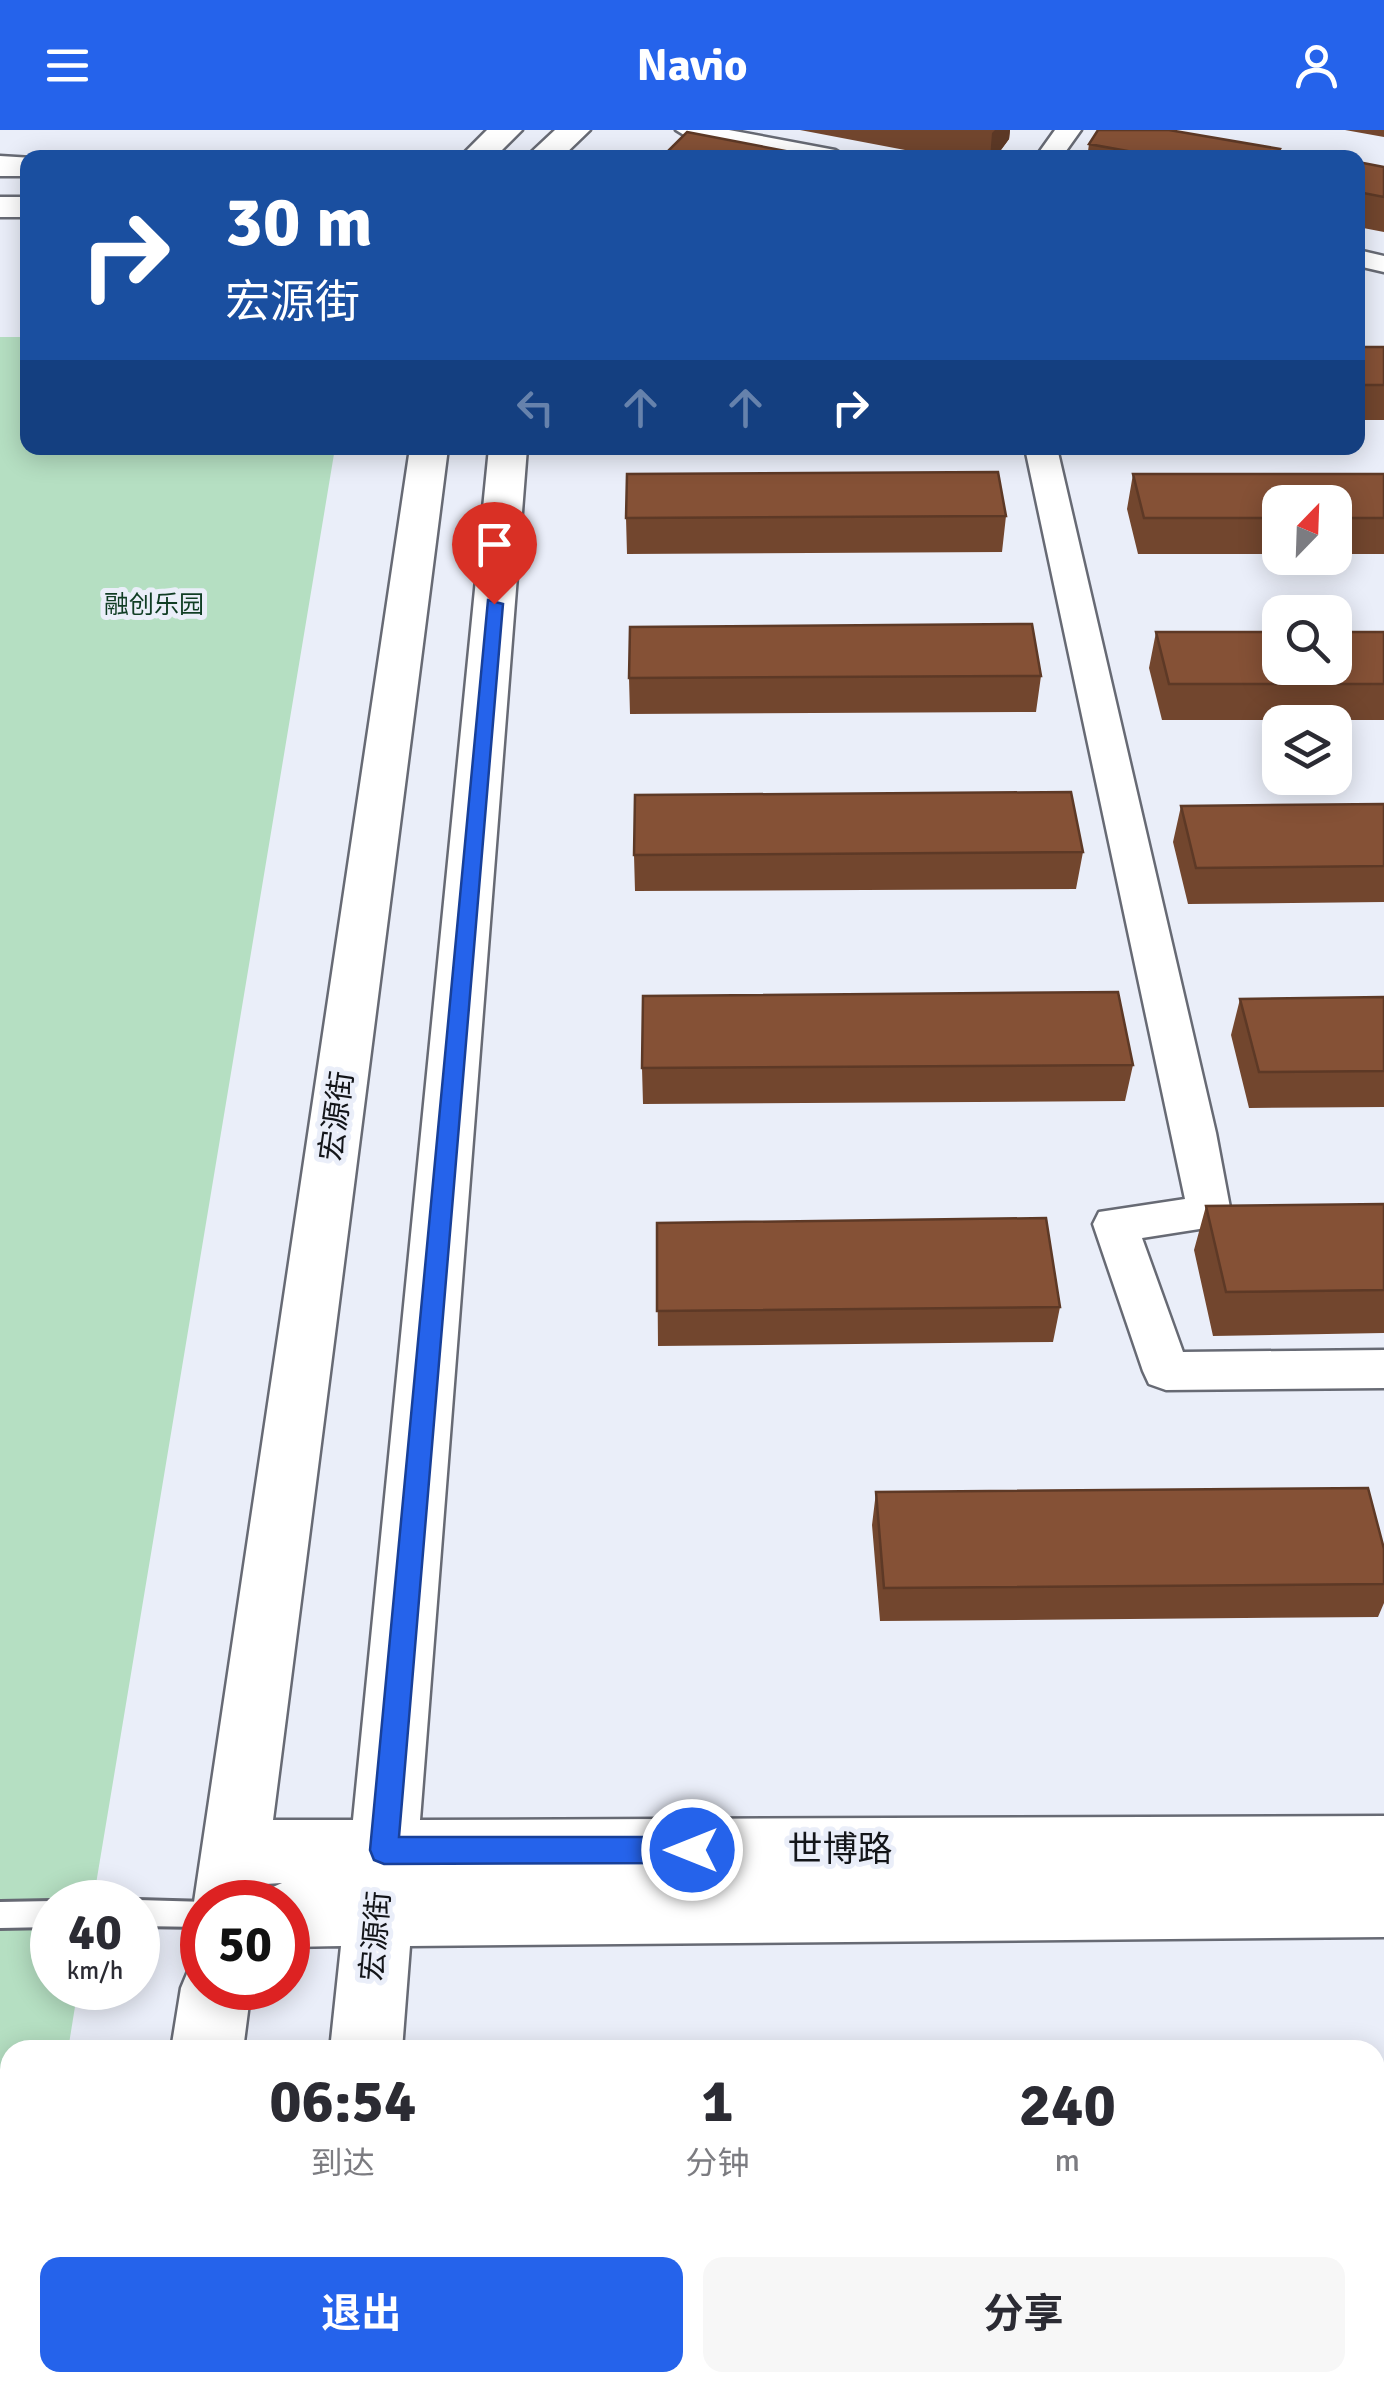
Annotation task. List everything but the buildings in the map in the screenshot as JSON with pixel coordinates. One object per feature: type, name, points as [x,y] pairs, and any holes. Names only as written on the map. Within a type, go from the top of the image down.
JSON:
[{"type":"main road","points":[[483,150],[506,130]]},
{"type":"main road","points":[[550,150],[574,130]]},
{"type":"main road","name":"宏源街","points":[[232,1877],[428,455]]},
{"type":"main road","name":"宏源街","points":[[367,2040],[507,455]]},
{"type":"main road","name":"世博路","points":[[310,1906],[381,1882],[1384,1848]]},
{"type":"main road","name":"世博路","points":[[232,1877],[1384,1904]]},
{"type":"main road","points":[[208,2040],[213,2010]]},
{"type":"street","points":[[689,130],[793,150]]},
{"type":"street","points":[[1043,455],[1195,1133],[1209,1213],[1115,1224],[1166,1371],[1384,1369]]},
{"type":"lane","points":[[0,1915],[30,1914]]},
{"type":"green space","name":"融创乐园","points":[[0,337],[20,337],[20,455],[334,455],[97,1880],[30,1880],[30,2010],[74,2010],[70,2040],[0,2040]]},
{"type":"route","points":[[494,604],[384,1850],[692,1850]]}]
